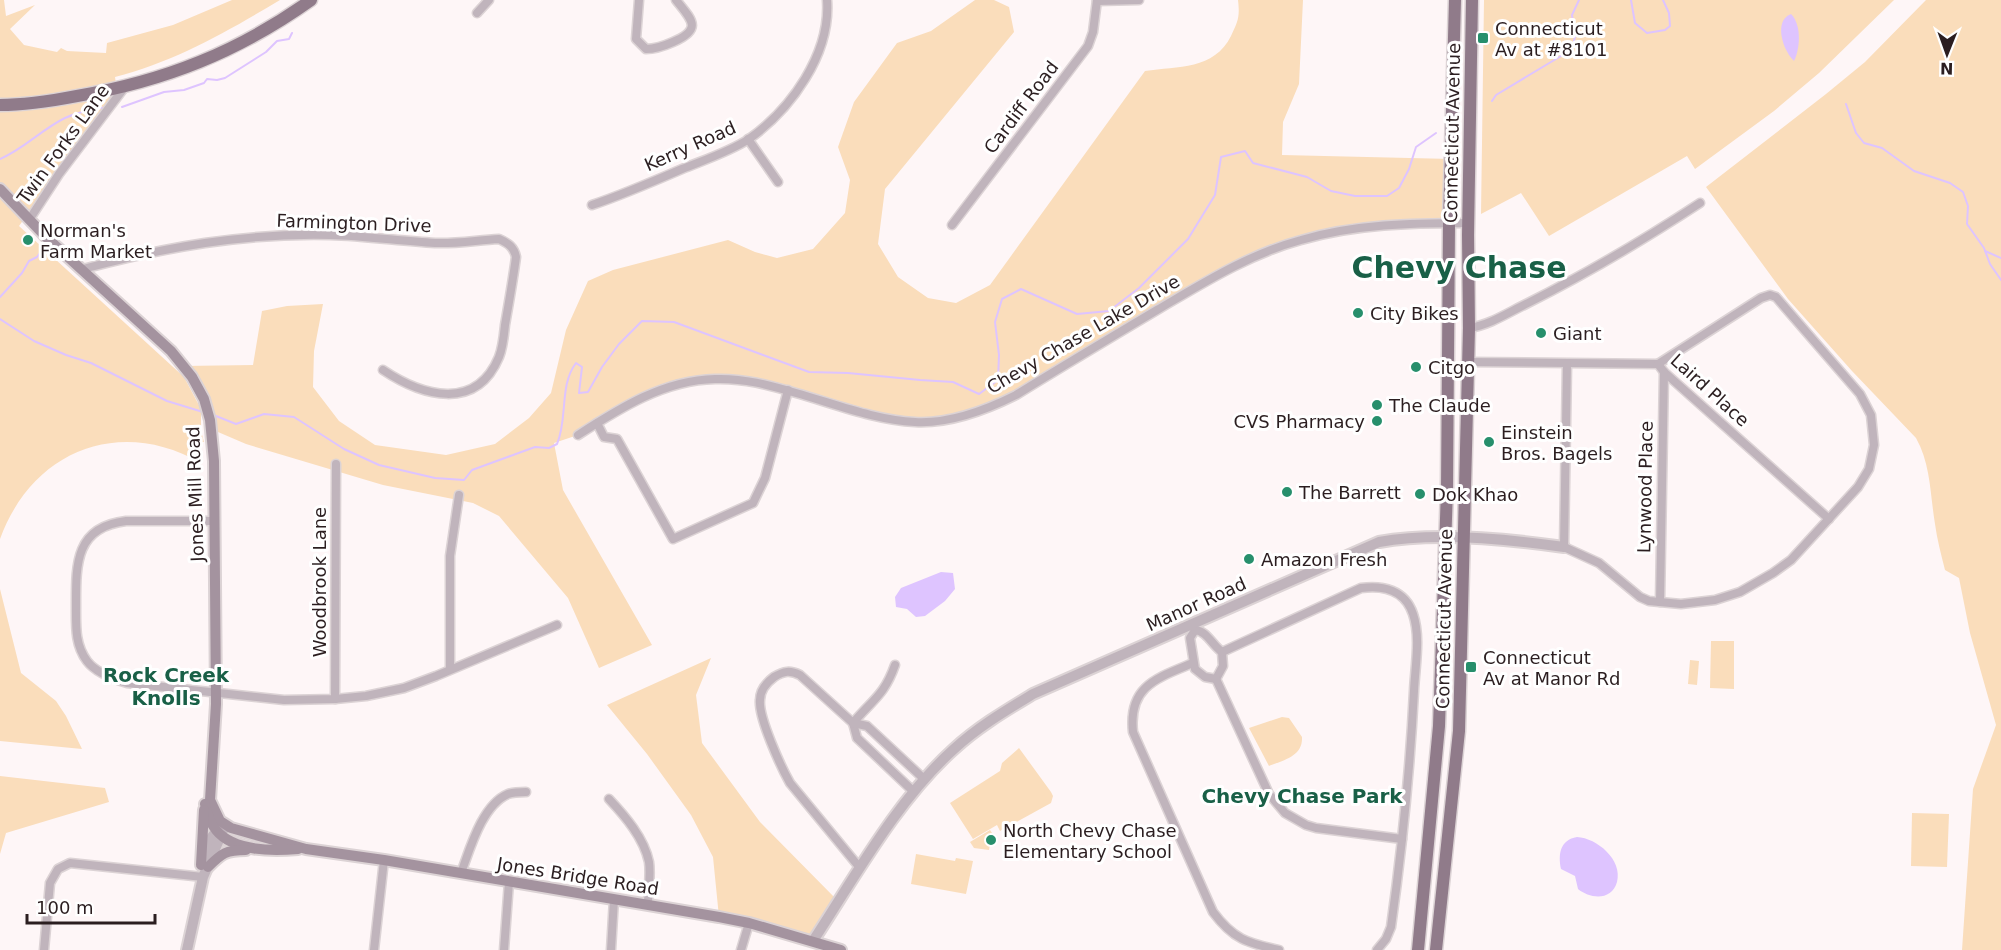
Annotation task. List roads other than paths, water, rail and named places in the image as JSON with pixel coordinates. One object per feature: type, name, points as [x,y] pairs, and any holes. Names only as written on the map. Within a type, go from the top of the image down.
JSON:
[{"type":"main road","points":[[2,104],[34,104],[124,88],[187,68],[237,45],[311,0]]},
{"type":"main road","name":"Connecticut Avenue","points":[[1418,950],[1439,726],[1445,538],[1449,223],[1455,0]]},
{"type":"main road","name":"Connecticut Avenue","points":[[1436,950],[1459,731],[1469,328],[1468,223],[1473,0]]},
{"type":"main road","name":"Jones Mill Road","points":[[0,189],[28,220],[171,351],[192,377],[205,402],[210,420],[214,456],[216,693],[210,800],[220,821],[220,831]]},
{"type":"main road","name":"Jones Mill Road","points":[[215,739],[205,771],[205,804],[209,819],[220,831]]},
{"type":"main road","points":[[204,870],[205,804]]},
{"type":"main road","name":"Jones Bridge Road","points":[[220,831],[232,842],[262,850],[306,849]]},
{"type":"main road","name":"Jones Bridge Road","points":[[220,831],[306,849],[648,904],[749,923],[841,950]]},
{"type":"main road","points":[[204,870],[223,853],[230,850],[262,850]]},
{"type":"street","points":[[477,13],[489,0]]},
{"type":"street","points":[[639,0],[636,39],[646,49],[660,48],[688,36],[691,31],[690,17],[676,0]]},
{"type":"street","name":"Kerry Road","points":[[592,205],[720,154],[748,139],[777,115],[797,91],[813,64],[822,40],[828,12],[827,0]]},
{"type":"street","points":[[1097,0],[1139,0]]},
{"type":"street","name":"Cardiff Road","points":[[951,225],[1088,46],[1093,32],[1097,0]]},
{"type":"street","name":"Twin Forks Lane","points":[[28,220],[59,174],[124,88]]},
{"type":"street","points":[[748,139],[778,182]]},
{"type":"street","points":[[1469,328],[1506,314],[1576,278],[1700,202]]},
{"type":"street","name":"Chevy Chase Lake Drive","points":[[578,435],[634,401],[669,387],[715,379],[767,384],[882,417],[916,422],[971,413],[990,408],[1016,395],[1215,276],[1277,247],[1323,234],[1367,226],[1468,223]]},
{"type":"street","name":"Farmington Drive","points":[[82,269],[162,249],[259,237],[330,235],[438,243],[499,239],[507,242],[515,250],[516,257],[501,350],[489,374],[478,385],[457,394],[445,394],[417,389],[383,370]]},
{"type":"street","name":"Manor Road","points":[[813,941],[860,868],[924,779],[954,748],[988,721],[1033,694],[1194,627],[1379,542],[1445,538],[1564,547],[1599,563],[1640,597],[1660,602],[1699,603],[1726,598],[1773,573],[1791,560],[1829,519],[1858,487],[1869,469],[1874,445],[1871,415],[1860,394],[1776,297],[1770,295],[1761,298],[1658,364]]},
{"type":"street","name":"Laird Place","points":[[1467,362],[1658,364],[1664,372],[1829,519]]},
{"type":"street","points":[[1564,547],[1567,364]]},
{"type":"street","name":"Lynwood Place","points":[[1660,602],[1664,372]]},
{"type":"street","points":[[597,423],[604,437],[617,439],[673,539],[753,503],[765,478],[788,390]]},
{"type":"street","name":"Woodbrook Lane","points":[[335,699],[336,464]]},
{"type":"street","points":[[450,669],[450,556],[459,495]]},
{"type":"street","points":[[214,521],[114,523],[93,533],[80,550],[76,570],[76,639],[87,661],[97,670],[127,683],[284,700],[366,696],[404,687],[558,625]]},
{"type":"street","points":[[1222,652],[1361,588],[1380,586],[1390,588],[1406,601],[1413,613],[1417,643],[1408,790],[1391,927],[1386,939],[1377,950]]},
{"type":"street","points":[[1216,679],[1223,666],[1222,652],[1214,646],[1206,634],[1194,627],[1190,638],[1195,669],[1200,674],[1216,679],[1269,794],[1285,813],[1316,828],[1402,839]]},
{"type":"street","points":[[1194,663],[1150,683],[1138,694],[1132,713],[1133,732],[1214,912],[1224,926],[1241,940],[1279,950]]},
{"type":"street","points":[[853,723],[879,697],[890,680],[895,665]]},
{"type":"street","points":[[860,868],[790,783],[783,771],[759,709],[764,687],[784,672],[791,671],[800,675],[853,723],[867,726],[924,779]]},
{"type":"street","points":[[853,723],[857,738],[914,792]]},
{"type":"street","points":[[461,873],[478,830],[490,809],[501,798],[526,792]]},
{"type":"street","points":[[609,799],[623,813],[646,853],[649,863],[648,904]]},
{"type":"street","points":[[187,950],[204,870],[208,839],[220,831]]},
{"type":"street","points":[[374,950],[384,860]]},
{"type":"street","points":[[44,950],[50,883],[58,869],[70,862],[204,870]]},
{"type":"street","points":[[504,950],[509,882]]},
{"type":"street","points":[[611,950],[614,899]]},
{"type":"street","points":[[741,950],[749,923]]},
{"type":"waterway","points":[[1492,101],[1496,95],[1561,56],[1570,55],[1575,37],[1572,15],[1579,0]]},
{"type":"waterway","points":[[1631,0],[1635,23],[1647,33],[1665,30],[1670,26],[1669,13],[1663,0]]},
{"type":"waterway","points":[[122,107],[164,92],[184,90],[204,83],[207,79],[225,78],[266,52],[277,41],[289,39],[292,33]]},
{"type":"waterway","points":[[1846,104],[1856,133],[1864,143],[1882,148],[1914,171],[1950,183],[1963,192],[1968,206],[1967,224],[1984,248],[1990,264],[2001,280]]},
{"type":"waterway","points":[[0,159],[65,118],[107,107]]},
{"type":"waterway","points":[[211,414],[236,424],[264,414],[294,417],[344,449],[379,465],[435,478],[464,480],[472,470],[535,447],[549,448],[557,444],[562,424],[567,381],[576,363],[582,367],[579,393],[588,392],[602,367],[619,344],[642,321],[674,322],[809,372],[953,382],[979,394],[998,380],[999,355],[995,322],[1002,299],[1021,289],[1077,314],[1109,311],[1139,288],[1188,239],[1215,195],[1221,157],[1245,151],[1253,163],[1307,177],[1331,191],[1355,196],[1387,196],[1399,188],[1409,169],[1416,147],[1436,133]]},
{"type":"waterway","points":[[0,297],[22,273],[29,261],[37,257],[44,248]]},
{"type":"waterway","points":[[1985,251],[2001,258]]},
{"type":"waterway","points":[[0,319],[34,341],[91,363],[167,401],[203,412]]},
{"type":"place","name":"Connecticut Av at #8101","points":[[1483,38]]},
{"type":"place","name":"Norman's Farm Market","points":[[28,240]]},
{"type":"place","name":"City Bikes","points":[[1358,313]]},
{"type":"place","name":"Giant","points":[[1541,333]]},
{"type":"place","name":"Citgo","points":[[1416,367]]},
{"type":"place","name":"The Claude","points":[[1377,405]]},
{"type":"place","name":"CVS Pharmacy","points":[[1377,421]]},
{"type":"place","name":"Einstein Bros. Bagels","points":[[1489,442]]},
{"type":"place","name":"The Barrett","points":[[1287,492]]},
{"type":"place","name":"Dok Khao","points":[[1420,494]]},
{"type":"place","name":"Amazon Fresh","points":[[1249,559]]},
{"type":"place","name":"Connecticut Av at Manor Rd","points":[[1471,667]]},
{"type":"place","name":"North Chevy Chase Elementary School","points":[[991,840]]},
{"type":"district","name":"Chevy Chase","points":[[1459,267]]},
{"type":"district","name":"Rock Creek Knolls","points":[[166,686]]},
{"type":"district","name":"Chevy Chase Park","points":[[1302,796]]}]
